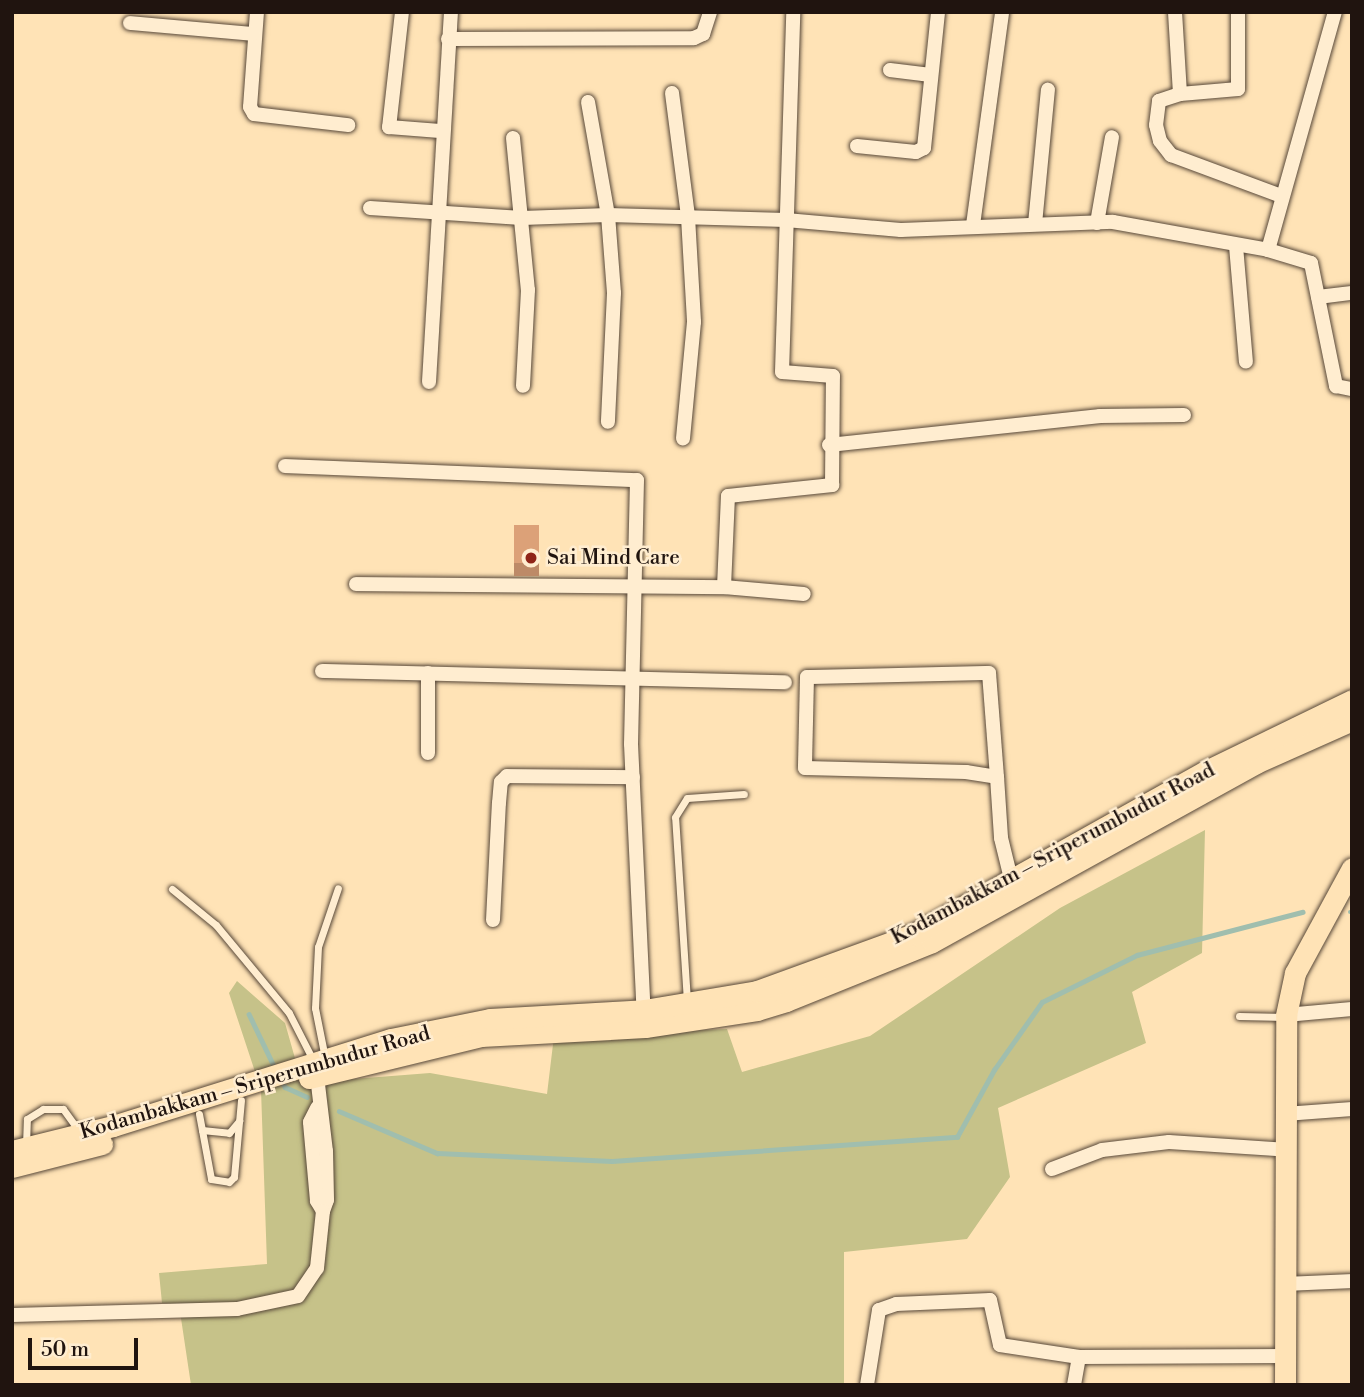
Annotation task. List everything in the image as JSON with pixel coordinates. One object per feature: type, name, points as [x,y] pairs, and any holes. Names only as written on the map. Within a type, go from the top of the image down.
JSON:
[{"type":"main road","name":"Kodambakkam – Sriperumbudur Road","points":[[12,1167],[201,1122],[315,1068],[391,1038],[490,1019],[644,1018],[757,1010],[786,1001],[932,942],[1013,887],[1206,771],[1352,700]]},
{"type":"main road","name":"Kodambakkam – Sriperumbudur Road","points":[[644,1018],[688,1005],[757,991],[914,934],[1013,887],[1256,763],[1352,720]]},
{"type":"main road","points":[[1285,1385],[1288,1150],[1285,1114],[1286,1016],[1295,973],[1352,868]]},
{"type":"main road","name":"Kodambakkam – Sriperumbudur Road","points":[[20,1149],[79,1134],[244,1101]]},
{"type":"street","points":[[257,12],[250,107],[254,114],[348,125]]},
{"type":"street","points":[[402,12],[389,127],[440,131]]},
{"type":"street","points":[[429,382],[440,214],[440,131],[451,12]]},
{"type":"street","points":[[448,39],[694,38],[703,34],[710,12]]},
{"type":"street","points":[[724,587],[728,496],[826,488],[833,477],[829,446],[831,373],[782,372],[793,12]]},
{"type":"street","points":[[857,146],[921,151],[938,12]]},
{"type":"street","points":[[973,225],[1002,12]]},
{"type":"street","points":[[1175,12],[1180,94]]},
{"type":"street","points":[[1238,12],[1238,89],[1180,94],[1160,101],[1157,111],[1160,141],[1171,155],[1281,196]]},
{"type":"street","points":[[1268,250],[1281,196],[1335,12]]},
{"type":"street","points":[[130,23],[254,34]]},
{"type":"street","points":[[891,70],[931,75]]},
{"type":"street","points":[[1035,224],[1048,90]]},
{"type":"street","points":[[672,93],[688,217],[694,322],[683,438]]},
{"type":"street","points":[[587,102],[608,215],[614,293],[608,422]]},
{"type":"street","points":[[1097,223],[1112,137]]},
{"type":"street","points":[[513,138],[528,290],[523,386]]},
{"type":"street","points":[[370,208],[522,218],[608,215],[786,220],[901,230],[973,225],[1097,223],[1268,250],[1306,258],[1318,297],[1336,386],[1352,389]]},
{"type":"street","points":[[1236,246],[1245,362]]},
{"type":"street","points":[[1318,297],[1352,293]]},
{"type":"street","points":[[829,446],[1100,416],[1184,415]]},
{"type":"street","points":[[285,466],[637,480],[633,588],[633,777],[644,1018]]},
{"type":"street","points":[[356,584],[724,587],[804,594]]},
{"type":"street","points":[[322,671],[785,682]]},
{"type":"street","points":[[428,673],[428,753]]},
{"type":"street","points":[[997,777],[966,772],[805,768],[807,677],[989,673],[997,777],[1001,838],[1013,887]]},
{"type":"street","points":[[493,920],[501,782],[508,776],[633,777]]},
{"type":"street","points":[[1286,1016],[1352,1009]]},
{"type":"street","points":[[12,1315],[237,1310],[298,1296],[317,1268],[323,1211],[327,1200],[319,1151],[315,1068]]},
{"type":"street","points":[[1285,1114],[1352,1109]]},
{"type":"street","points":[[1052,1169],[1102,1150],[1169,1142],[1288,1150]]},
{"type":"street","points":[[1286,1284],[1352,1281]]},
{"type":"street","points":[[867,1385],[879,1310],[897,1304],[990,1300],[1000,1345],[1079,1357],[1285,1356]]},
{"type":"street","points":[[1074,1385],[1079,1357]]},
{"type":"lane","points":[[688,1005],[675,817],[687,798],[744,794]]},
{"type":"lane","points":[[315,1068],[318,947],[338,888]]},
{"type":"lane","points":[[172,889],[216,925],[289,1013],[315,1068]]},
{"type":"lane","points":[[1239,1016],[1286,1016]]},
{"type":"lane","points":[[201,1122],[211,1179],[229,1182],[234,1177],[244,1101]]},
{"type":"lane","points":[[20,1149],[27,1119],[43,1109],[63,1109],[79,1134]]},
{"type":"shaded area","points":[[1205,830],[1202,953],[1132,992],[1146,1043],[998,1108],[1010,1177],[967,1239],[844,1252],[844,1385],[191,1385],[179,1305],[162,1303],[159,1273],[267,1264],[261,1090],[229,993],[237,981],[285,1023],[302,1083],[430,1073],[547,1094],[554,1036],[727,1029],[742,1072],[870,1036],[1060,908]]},
{"type":"building","points":[[514,525],[539,525],[539,563],[514,563]]},
{"type":"waterway","points":[[339,1111],[437,1153],[612,1161],[957,1137],[994,1070],[1042,1002],[1137,955],[1302,912]]},
{"type":"waterway","points":[[249,1014],[275,1068]]},
{"type":"waterway","points":[[281,1079],[285,1087],[307,1097]]},
{"type":"place","name":"Sai Mind Care","points":[[531,558]]}]
